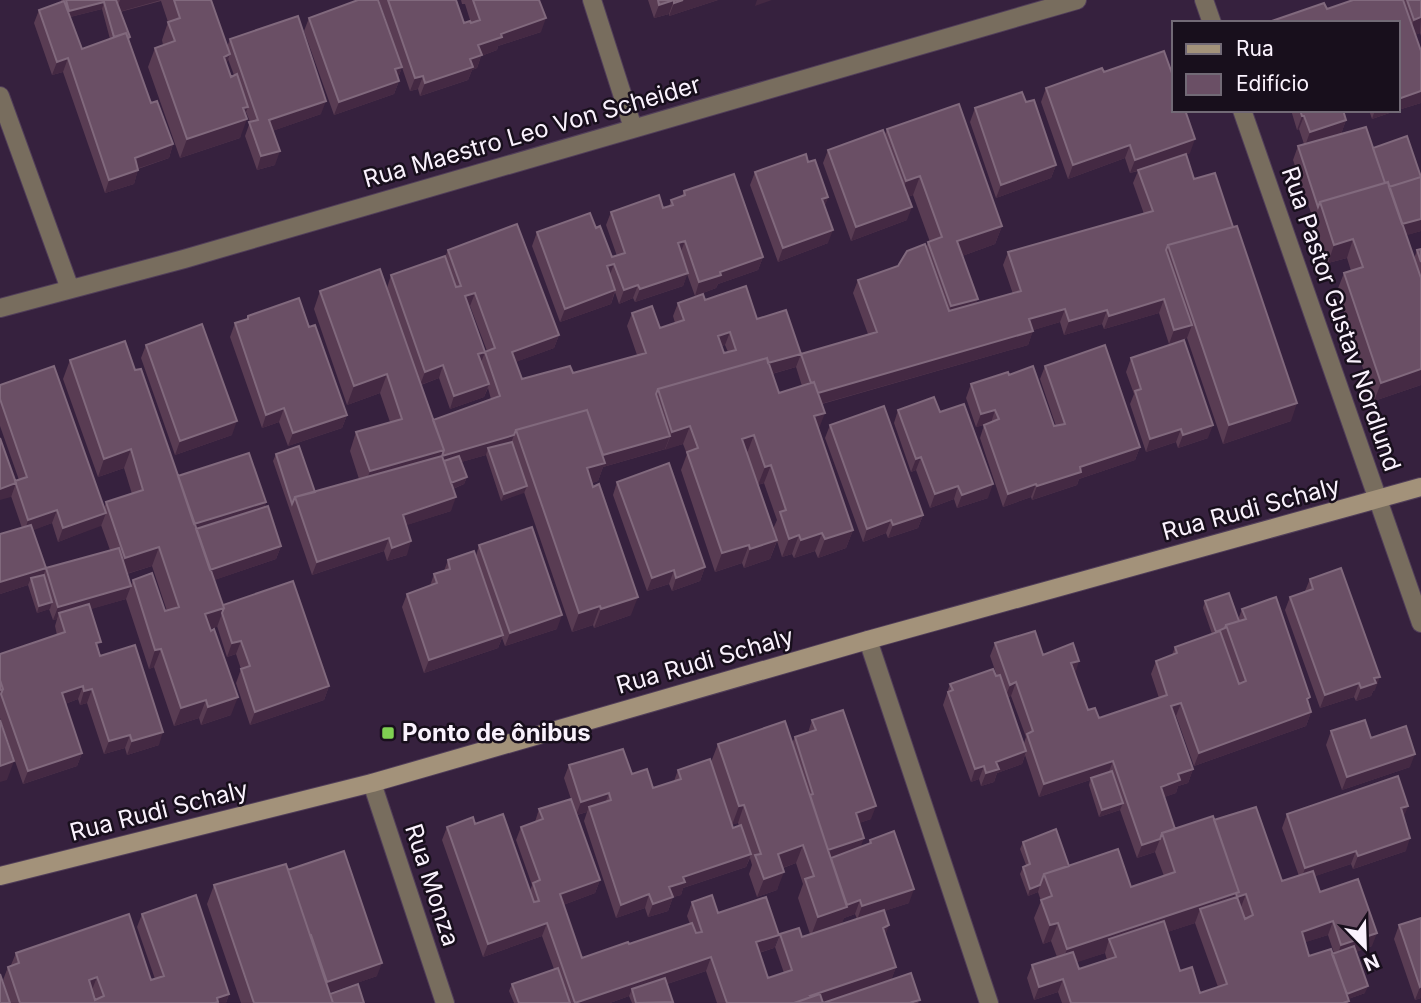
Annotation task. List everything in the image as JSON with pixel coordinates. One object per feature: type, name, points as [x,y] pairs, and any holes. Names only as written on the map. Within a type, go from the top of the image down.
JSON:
[{"type":"street","points":[[592,0],[633,128]]},
{"type":"street","name":"Rua Maestro Leo Von Scheider","points":[[0,308],[184,259],[1077,0]]},
{"type":"street","points":[[1204,0],[1211,21]]},
{"type":"street","points":[[0,96],[70,289]]},
{"type":"street","name":"Rua Pastor Gustav Nordlund","points":[[1243,112],[1421,623]]},
{"type":"street","name":"Rua Rudi Schaly","points":[[0,876],[372,783],[868,640],[1421,487]]},
{"type":"street","points":[[868,640],[989,1003]]},
{"type":"street","name":"Rua Monza","points":[[372,783],[445,1003]]},
{"type":"building","points":[[66,0],[116,0],[130,37],[128,38],[126,33],[114,37],[104,2],[69,11]]},
{"type":"building","points":[[174,0],[211,0],[230,54],[224,57],[231,77],[237,74],[248,107],[243,108],[247,119],[187,139],[155,48],[175,41],[168,22],[180,18]]},
{"type":"building","points":[[358,0],[378,0],[402,67],[395,69],[399,81],[339,102],[309,18]]},
{"type":"building","points":[[388,0],[456,0],[464,23],[471,23],[480,20],[473,0],[539,0],[546,18],[478,45],[482,55],[470,59],[473,67],[425,83],[423,76],[415,78]]},
{"type":"building","points":[[658,0],[674,0],[659,5]]},
{"type":"building","points":[[1353,0],[1403,0],[1421,51],[1421,91],[1400,98],[1400,21],[1272,21],[1324,3],[1327,9]]},
{"type":"building","points":[[1407,0],[1421,0],[1421,17],[1414,20]]},
{"type":"building","points":[[64,1],[82,49],[126,33],[151,103],[157,101],[173,144],[135,158],[138,170],[109,180],[68,58],[57,62],[39,10]]},
{"type":"building","points":[[298,16],[326,101],[269,120],[280,151],[261,156],[249,122],[258,120],[230,39]]},
{"type":"building","points":[[1164,51],[1172,73],[1172,112],[1186,112],[1195,139],[1135,160],[1130,145],[1073,165],[1046,88],[1102,68],[1104,72]]},
{"type":"building","points":[[1022,92],[1026,102],[1034,100],[1056,165],[1001,185],[975,108]]},
{"type":"building","points":[[959,104],[1002,226],[957,241],[978,299],[951,306],[928,242],[942,237],[920,176],[906,181],[887,129]]},
{"type":"building","points":[[1301,112],[1344,112],[1346,120],[1310,132]]},
{"type":"building","points":[[1366,127],[1385,183],[1320,202],[1318,207],[1298,146]]},
{"type":"building","points":[[883,130],[912,207],[856,227],[828,150]]},
{"type":"building","points":[[1407,136],[1421,177],[1389,187],[1388,182],[1385,183],[1373,148]]},
{"type":"building","points":[[806,154],[808,162],[815,160],[828,197],[822,199],[833,230],[783,248],[755,172]]},
{"type":"building","points":[[1186,154],[1194,179],[1215,173],[1233,227],[1168,245],[1166,250],[1192,325],[1174,330],[1164,299],[1109,316],[1107,310],[1069,321],[1065,309],[1029,319],[1033,331],[818,393],[814,382],[811,383],[801,354],[877,332],[858,280],[898,266],[907,251],[925,244],[949,311],[1021,291],[1008,252],[1153,211],[1138,170]]},
{"type":"building","points":[[734,174],[763,257],[699,282],[685,241],[678,243],[688,273],[640,289],[638,285],[624,290],[614,264],[607,266],[615,290],[565,309],[537,232],[590,213],[596,228],[600,226],[612,257],[625,253],[611,212],[659,195],[663,208],[673,205],[671,200],[685,195],[684,191]]},
{"type":"building","points":[[1421,177],[1421,219],[1402,224],[1389,187]]},
{"type":"building","points":[[1388,182],[1421,278],[1421,369],[1381,383],[1344,273],[1363,267],[1353,239],[1334,245],[1320,202]]},
{"type":"building","points":[[517,224],[559,335],[512,352],[522,379],[570,366],[573,373],[646,353],[632,313],[652,306],[660,328],[684,320],[678,303],[703,294],[705,300],[746,286],[757,319],[786,310],[801,354],[768,363],[767,358],[658,389],[656,394],[670,436],[603,455],[587,410],[516,430],[514,435],[442,456],[444,450],[433,420],[500,396],[485,352],[478,354],[489,384],[454,396],[443,365],[425,372],[391,275],[445,256],[456,287],[461,286],[448,250]],"holes":[[[475,293],[495,348],[485,352],[465,296]],[[730,332],[736,350],[724,353],[718,336]]]},
{"type":"building","points":[[1237,226],[1297,403],[1229,425],[1168,245]]},
{"type":"building","points":[[380,269],[444,450],[370,471],[356,432],[402,419],[387,374],[354,386],[320,291]]},
{"type":"building","points":[[299,298],[309,327],[315,325],[347,415],[293,433],[284,408],[266,415],[235,323]]},
{"type":"building","points":[[202,324],[237,421],[180,441],[146,345]]},
{"type":"building","points":[[1184,340],[1213,425],[1183,435],[1181,429],[1150,439],[1135,391],[1141,389],[1131,358]]},
{"type":"building","points":[[125,341],[135,370],[141,369],[224,608],[205,614],[211,631],[214,629],[238,697],[208,707],[206,700],[181,708],[161,649],[155,650],[133,580],[152,573],[165,611],[179,607],[159,547],[125,558],[106,502],[143,490],[131,449],[104,459],[70,360]]},
{"type":"building","points":[[1105,345],[1140,447],[1080,467],[1081,472],[1008,494],[984,425],[999,419],[995,410],[981,414],[971,384],[1033,366],[1054,426],[1065,424],[1045,366]]},
{"type":"building","points":[[767,358],[779,393],[814,382],[825,413],[814,416],[853,530],[825,539],[822,533],[801,540],[799,535],[789,539],[780,512],[786,510],[771,465],[765,467],[754,435],[742,439],[777,540],[750,549],[749,545],[722,553],[687,452],[698,448],[690,426],[672,432],[658,389]]},
{"type":"building","points":[[54,366],[106,513],[63,528],[57,510],[28,520],[15,481],[27,477],[0,399],[0,385]]},
{"type":"building","points":[[934,397],[940,412],[964,404],[993,484],[962,495],[958,486],[935,494],[921,457],[916,459],[898,410]]},
{"type":"building","points":[[884,406],[923,515],[893,525],[891,520],[867,529],[830,425]]},
{"type":"building","points":[[587,410],[605,463],[587,468],[593,487],[599,484],[638,597],[579,613],[516,430]]},
{"type":"building","points":[[0,438],[16,483],[0,489]]},
{"type":"building","points":[[512,442],[527,486],[504,494],[488,448]]},
{"type":"building","points":[[299,446],[315,492],[295,497],[292,504],[276,454]]},
{"type":"building","points":[[249,453],[266,502],[194,524],[178,476]]},
{"type":"building","points":[[442,456],[456,497],[403,515],[411,541],[392,548],[389,538],[317,562],[295,497]]},
{"type":"building","points":[[459,456],[467,477],[451,483],[444,461]]},
{"type":"building","points":[[669,463],[705,567],[676,578],[674,570],[652,578],[617,482]]},
{"type":"building","points":[[268,506],[281,546],[210,570],[196,529]]},
{"type":"building","points":[[31,525],[46,568],[0,582],[0,534]]},
{"type":"building","points":[[532,527],[562,615],[510,633],[479,545]]},
{"type":"building","points":[[119,548],[131,586],[58,607],[46,568]]},
{"type":"building","points":[[474,551],[503,635],[429,660],[407,594],[437,583],[434,574],[450,569],[448,560]]},
{"type":"building","points":[[1341,568],[1380,677],[1374,678],[1376,683],[1361,688],[1359,683],[1325,695],[1290,597],[1313,589],[1310,579]]},
{"type":"building","points":[[44,575],[52,602],[39,606],[31,578]]},
{"type":"building","points":[[293,581],[329,686],[255,712],[241,669],[250,666],[241,641],[232,643],[222,613],[223,605]]},
{"type":"building","points":[[1229,593],[1239,621],[1216,632],[1205,601]]},
{"type":"building","points":[[1276,597],[1310,697],[1307,699],[1311,712],[1199,753],[1181,703],[1171,706],[1193,769],[1178,774],[1180,780],[1161,787],[1175,829],[1162,833],[1160,839],[1142,845],[1113,761],[1044,784],[1027,734],[1033,731],[1016,682],[1010,685],[995,643],[1035,631],[1043,655],[1073,643],[1079,661],[1071,663],[1088,710],[1095,708],[1099,718],[1167,695],[1156,661],[1177,653],[1175,647],[1220,631],[1239,684],[1246,681],[1226,625],[1246,619],[1242,609]]},
{"type":"building","points":[[89,604],[101,642],[96,643],[100,656],[135,645],[163,732],[132,741],[130,735],[109,741],[92,689],[84,691],[83,686],[62,693],[82,753],[28,771],[1,694],[3,689],[0,680],[0,654],[65,632],[59,613]]},
{"type":"building","points":[[993,669],[996,676],[1000,675],[1026,751],[996,762],[999,769],[986,773],[984,766],[975,769],[948,692],[953,690],[950,684]]},
{"type":"building","points":[[843,710],[876,806],[856,813],[864,838],[828,850],[795,737],[816,730],[812,720]]},
{"type":"building","points":[[0,720],[14,761],[0,766]]},
{"type":"building","points":[[1365,720],[1371,738],[1406,726],[1415,754],[1347,777],[1331,731]]},
{"type":"building","points":[[785,721],[847,907],[818,917],[805,879],[814,876],[803,845],[778,854],[784,872],[764,879],[755,855],[761,854],[744,805],[739,806],[718,744]]},
{"type":"building","points":[[623,749],[632,774],[647,769],[653,788],[681,779],[678,770],[710,759],[733,828],[741,825],[751,854],[683,877],[685,882],[669,887],[673,897],[653,904],[649,894],[621,905],[589,807],[611,800],[609,793],[581,802],[569,765]]},
{"type":"building","points":[[1112,771],[1123,803],[1102,810],[1091,778]]},
{"type":"building","points":[[1398,776],[1408,806],[1401,808],[1410,838],[1358,856],[1356,851],[1305,868],[1287,814]]},
{"type":"building","points":[[571,799],[600,880],[560,894],[582,958],[692,923],[696,933],[702,932],[692,902],[712,895],[718,913],[766,897],[779,935],[756,942],[768,978],[792,970],[780,934],[799,928],[802,937],[884,910],[889,925],[883,928],[896,967],[794,1003],[727,1003],[711,957],[575,1003],[547,923],[488,944],[447,827],[473,817],[475,824],[503,814],[534,902],[539,901],[533,883],[540,880],[521,827],[543,819],[539,809]]},
{"type":"building","points":[[1256,807],[1282,881],[1313,871],[1320,892],[1358,879],[1377,933],[1341,945],[1333,921],[1302,932],[1309,956],[1331,949],[1349,1001],[1071,1003],[1063,979],[1039,987],[1032,965],[1073,952],[1079,969],[1116,957],[1109,939],[1164,921],[1180,971],[1192,967],[1200,993],[1227,984],[1200,909],[1237,897],[1236,893],[1239,892],[1214,820]],"holes":[[[1246,894],[1253,915],[1245,919],[1237,897]]]},
{"type":"building","points":[[1213,816],[1239,892],[1067,949],[1058,923],[1050,925],[1041,900],[1052,896],[1044,874],[1118,849],[1131,887],[1175,872],[1162,833]]},
{"type":"building","points":[[1056,829],[1069,866],[1044,874],[1040,885],[1030,889],[1023,867],[1030,864],[1023,842]]},
{"type":"building","points":[[894,831],[914,889],[862,906],[860,900],[847,905],[831,858]]},
{"type":"building","points":[[344,851],[382,963],[327,982],[288,870]]},
{"type":"building","points":[[286,864],[333,1003],[254,1003],[214,885]]},
{"type":"building","points":[[196,895],[229,994],[217,998],[218,1002],[215,1003],[20,1003],[8,967],[19,963],[16,953],[129,914],[151,980],[164,976],[142,914]],"holes":[[[97,977],[104,996],[95,1000],[89,980]]]},
{"type":"building","points":[[1421,918],[1421,986],[1420,987],[1399,925]]},
{"type":"building","points":[[1354,946],[1368,986],[1347,994],[1332,954]]},
{"type":"building","points":[[558,968],[570,1003],[519,1003],[512,984]]},
{"type":"building","points":[[911,973],[920,1000],[913,1003],[823,1003]]},
{"type":"building","points":[[0,974],[10,1003],[0,1003]]},
{"type":"building","points":[[665,978],[673,1002],[636,1003],[632,989]]},
{"type":"building","points":[[358,984],[364,1003],[333,1003],[330,994]]},
{"type":"building","points":[[820,994],[823,1003],[794,1003]]},
{"type":"place","name":"Ponto de ônibus","points":[[388,733]]}]
